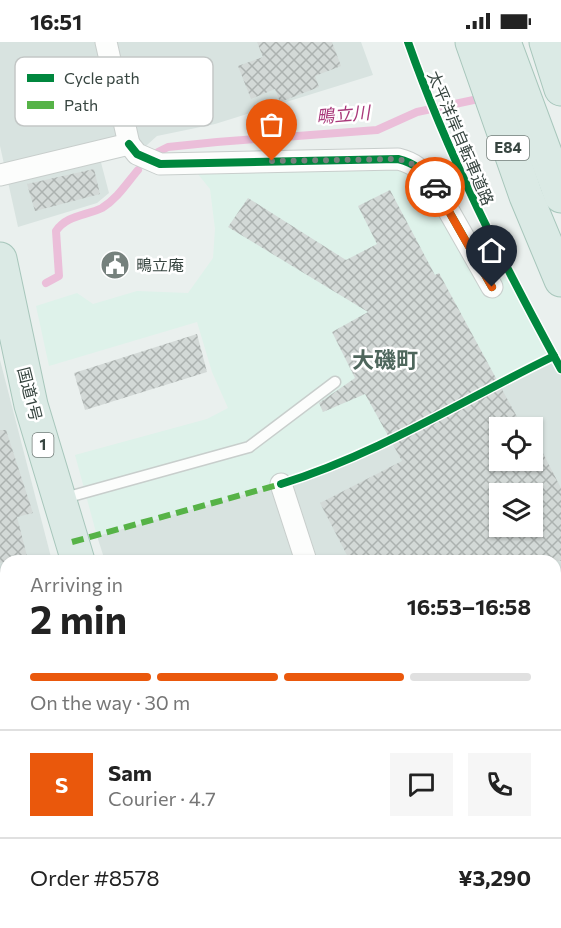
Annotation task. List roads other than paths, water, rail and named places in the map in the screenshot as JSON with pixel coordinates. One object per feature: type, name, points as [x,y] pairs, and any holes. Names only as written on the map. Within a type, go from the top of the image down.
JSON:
[{"type":"highway","points":[[451,42],[505,139]]},
{"type":"highway","name":"E84","points":[[472,42],[505,139],[555,266]]},
{"type":"highway","name":"E84","points":[[504,42],[561,196]]},
{"type":"highway","points":[[546,42],[561,89]]},
{"type":"highway","name":"国道1号","points":[[0,259],[31,405],[76,555]]},
{"type":"street","points":[[106,42],[109,57]]},
{"type":"street","points":[[125,126],[129,144],[137,154],[160,164],[398,159],[412,162],[434,185],[492,287]]},
{"type":"street","points":[[0,174],[129,144]]},
{"type":"street","points":[[281,484],[304,555]]},
{"type":"lane","points":[[59,499],[249,447],[335,382]]},
{"type":"waterway","name":"鴫立川","points":[[158,152],[168,147],[217,142],[377,130],[417,112],[483,98]]},
{"type":"waterway","points":[[46,283],[59,276],[56,231],[60,226],[71,219],[102,208],[122,191],[138,170]]},
{"type":"place","name":"鴫立庵","points":[[115,265]]},
{"type":"district","name":"大磯町","points":[[385,360]]}]
